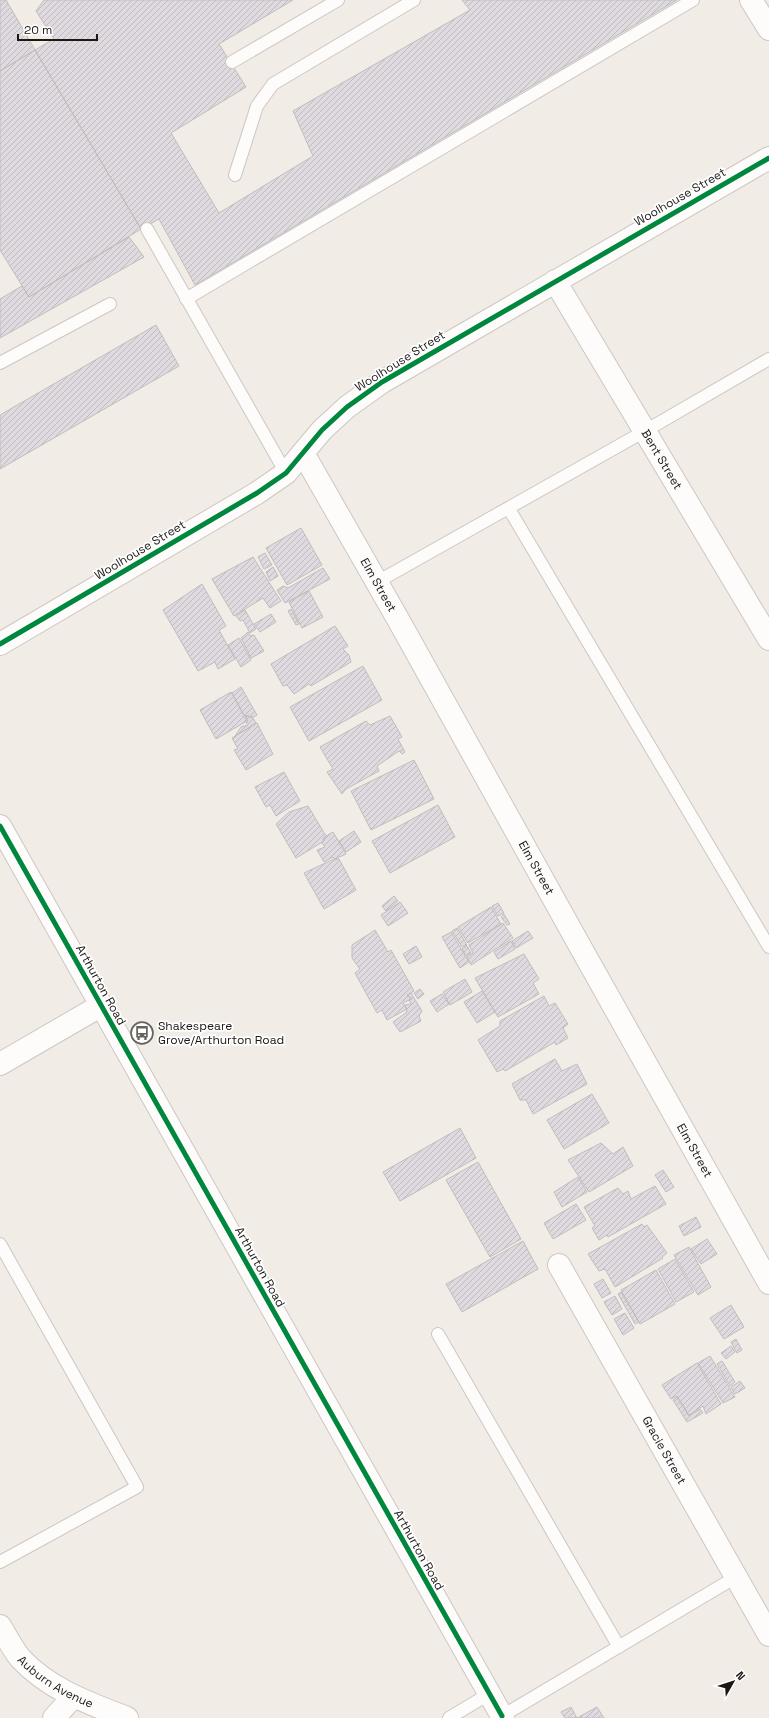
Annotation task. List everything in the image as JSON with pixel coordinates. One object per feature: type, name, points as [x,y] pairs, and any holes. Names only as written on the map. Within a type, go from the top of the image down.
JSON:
[{"type":"street","points":[[751,0],[769,29]]},
{"type":"street","name":"Woolhouse Street","points":[[0,644],[257,493],[286,473],[322,430],[347,406],[382,382],[769,158]]},
{"type":"street","name":"Bent Street","points":[[555,281],[769,640]]},
{"type":"street","name":"Elm Street","points":[[303,453],[377,582],[769,1282]]},
{"type":"street","name":"Arthurton Road","points":[[0,826],[100,1006],[502,1717]]},
{"type":"street","points":[[0,1064],[100,1006]]},
{"type":"street","name":"Gracie Street","points":[[559,1266],[769,1635]]},
{"type":"street","name":"Auburn Avenue","points":[[0,1626],[20,1658],[40,1676],[73,1697],[127,1718]]},
{"type":"street","points":[[54,1718],[73,1697]]},
{"type":"lane","points":[[232,62],[338,0]]},
{"type":"lane","points":[[235,175],[257,106],[273,84],[414,0]]},
{"type":"lane","points":[[186,299],[693,0]]},
{"type":"lane","points":[[147,229],[286,473]]},
{"type":"lane","points":[[0,362],[110,304]]},
{"type":"lane","points":[[377,582],[645,431],[769,359]]},
{"type":"lane","points":[[509,508],[769,947]]},
{"type":"lane","points":[[0,1244],[137,1487],[0,1562]]},
{"type":"lane","points":[[438,1334],[619,1647]]},
{"type":"lane","points":[[502,1717],[736,1577]]},
{"type":"lane","points":[[448,1718],[489,1694]]},
{"type":"building","points":[[0,0],[6,0],[35,50],[0,71]]},
{"type":"building","points":[[44,0],[293,0],[219,44],[246,87],[171,133],[219,213],[313,156],[293,111],[470,10],[462,0],[677,0],[195,285],[159,219],[141,229],[35,50],[54,39],[36,11]]},
{"type":"building","points":[[35,50],[141,229],[29,297],[0,250],[0,71]]},
{"type":"building","points":[[129,237],[144,257],[0,338],[0,299],[22,286],[29,297]]},
{"type":"building","points":[[156,325],[179,366],[0,469],[0,415]]},
{"type":"building","points":[[301,528],[322,565],[287,585],[266,548]]},
{"type":"building","points":[[265,553],[272,565],[264,569],[258,557]]},
{"type":"building","points":[[253,557],[281,601],[270,608],[263,598],[234,616],[212,579]]},
{"type":"building","points":[[273,567],[278,576],[270,581],[266,572]]},
{"type":"building","points":[[323,568],[330,579],[285,603],[277,590],[283,586],[288,588]]},
{"type":"building","points":[[202,584],[226,626],[219,630],[235,659],[218,669],[215,662],[198,671],[163,610]]},
{"type":"building","points":[[309,591],[323,617],[302,628],[289,602]]},
{"type":"building","points":[[291,609],[299,624],[296,625],[288,611]]},
{"type":"building","points":[[245,610],[256,629],[250,633],[243,620],[240,621],[236,616]]},
{"type":"building","points":[[271,614],[276,622],[260,632],[254,624]]},
{"type":"building","points":[[335,626],[348,646],[343,649],[349,655],[351,662],[311,686],[309,684],[294,694],[287,685],[283,686],[271,664]]},
{"type":"building","points":[[248,632],[250,636],[254,635],[264,651],[251,658],[241,638]]},
{"type":"building","points":[[239,638],[251,660],[241,667],[228,645]]},
{"type":"building","points":[[363,666],[382,700],[309,741],[290,707]]},
{"type":"building","points":[[241,687],[257,715],[254,717],[244,715],[232,693]]},
{"type":"building","points":[[231,692],[247,721],[216,739],[200,710]]},
{"type":"building","points":[[245,716],[253,718],[256,723],[235,736],[241,727],[248,725],[246,723],[248,721]]},
{"type":"building","points":[[390,716],[402,737],[398,739],[405,752],[402,754],[399,751],[377,766],[379,771],[346,789],[342,794],[327,772],[333,769],[320,747],[366,721],[370,725]]},
{"type":"building","points":[[257,723],[273,754],[246,770],[234,750],[238,749],[232,738]]},
{"type":"building","points":[[414,760],[434,799],[371,830],[351,791]]},
{"type":"building","points":[[284,772],[300,801],[276,816],[270,805],[266,807],[255,787]]},
{"type":"building","points":[[438,805],[455,837],[390,873],[372,841]]},
{"type":"building","points":[[308,806],[326,836],[323,838],[324,841],[296,858],[276,824],[289,812]]},
{"type":"building","points":[[354,831],[361,842],[346,852],[339,841]]},
{"type":"building","points":[[333,832],[346,854],[335,859],[333,857],[324,862],[317,850],[325,847],[322,843],[324,839]]},
{"type":"building","points":[[334,859],[339,859],[356,890],[324,909],[304,873]]},
{"type":"building","points":[[394,896],[398,901],[386,911],[382,906]]},
{"type":"building","points":[[400,902],[408,913],[388,926],[381,915]]},
{"type":"building","points":[[498,903],[504,913],[498,916],[492,906]]},
{"type":"building","points":[[491,907],[501,924],[468,943],[458,927]]},
{"type":"building","points":[[504,914],[510,924],[507,925],[501,917]]},
{"type":"building","points":[[503,923],[513,938],[471,965],[467,957],[473,953],[469,945]]},
{"type":"building","points":[[457,928],[467,945],[462,947],[452,931]]},
{"type":"building","points":[[375,930],[388,952],[391,950],[414,991],[407,995],[411,999],[403,1003],[407,1009],[387,1020],[382,1010],[377,1013],[355,973],[360,969],[352,958],[352,945]]},
{"type":"building","points":[[528,931],[533,938],[516,948],[512,941]]},
{"type":"building","points":[[451,932],[469,962],[460,968],[442,937]]},
{"type":"building","points":[[511,941],[515,949],[498,959],[494,952]]},
{"type":"building","points":[[416,946],[422,957],[409,964],[403,954]]},
{"type":"building","points":[[467,946],[471,953],[466,956],[462,949]]},
{"type":"building","points":[[524,954],[539,979],[533,983],[539,994],[498,1017],[475,978]]},
{"type":"building","points":[[465,979],[472,992],[450,1005],[443,992]]},
{"type":"building","points":[[420,989],[424,994],[418,999],[414,993]]},
{"type":"building","points":[[482,991],[495,1012],[477,1023],[464,1002]]},
{"type":"building","points":[[411,993],[422,1011],[419,1016],[421,1021],[400,1032],[393,1022],[407,1012],[405,1005],[411,1004],[409,1000],[412,999],[408,996]]},
{"type":"building","points":[[442,994],[449,1004],[437,1012],[430,1001]]},
{"type":"building","points":[[544,996],[549,1006],[555,1003],[568,1024],[563,1028],[568,1038],[556,1045],[555,1042],[505,1071],[503,1069],[497,1072],[478,1040],[500,1026],[500,1021]]},
{"type":"building","points":[[555,1059],[562,1071],[577,1064],[587,1084],[533,1114],[526,1100],[520,1100],[512,1084]]},
{"type":"building","points":[[592,1094],[609,1123],[564,1149],[547,1120]]},
{"type":"building","points":[[460,1128],[476,1158],[400,1201],[383,1172]]},
{"type":"building","points":[[601,1143],[613,1154],[623,1147],[633,1166],[589,1192],[568,1160]]},
{"type":"building","points":[[478,1162],[521,1239],[490,1257],[446,1180]]},
{"type":"building","points":[[663,1170],[674,1187],[666,1192],[655,1175]]},
{"type":"building","points":[[578,1177],[587,1192],[562,1207],[554,1192]]},
{"type":"building","points":[[655,1186],[666,1204],[608,1237],[607,1235],[599,1240],[592,1228],[595,1226],[584,1207],[618,1188],[623,1194],[628,1191],[631,1199]]},
{"type":"building","points":[[576,1204],[586,1220],[553,1239],[544,1223]]},
{"type":"building","points":[[696,1217],[701,1227],[684,1236],[679,1226]]},
{"type":"building","points":[[642,1224],[644,1227],[647,1225],[667,1253],[662,1257],[663,1258],[615,1287],[605,1269],[599,1271],[588,1254]]},
{"type":"building","points":[[707,1239],[717,1254],[701,1264],[691,1249]]},
{"type":"building","points":[[523,1241],[538,1269],[462,1312],[446,1284]]},
{"type":"building","points":[[689,1247],[711,1287],[698,1295],[674,1255]]},
{"type":"building","points":[[675,1259],[694,1292],[676,1302],[658,1269]]},
{"type":"building","points":[[656,1270],[675,1304],[640,1324],[621,1290]]},
{"type":"building","points":[[603,1279],[611,1293],[602,1298],[594,1284]]},
{"type":"building","points":[[621,1292],[639,1322],[635,1324],[618,1294]]},
{"type":"building","points":[[615,1296],[622,1309],[612,1315],[604,1302]]},
{"type":"building","points":[[731,1305],[744,1327],[724,1339],[710,1318]]},
{"type":"building","points":[[625,1313],[634,1328],[623,1335],[614,1319]]},
{"type":"building","points":[[736,1339],[742,1350],[737,1353],[731,1342]]},
{"type":"building","points":[[731,1346],[735,1352],[726,1359],[721,1353]]},
{"type":"building","points":[[710,1356],[735,1397],[723,1403],[698,1363]]},
{"type":"building","points":[[722,1361],[735,1382],[730,1386],[717,1364]]},
{"type":"building","points":[[697,1363],[721,1404],[706,1414],[703,1406],[689,1415],[677,1396],[671,1399],[662,1385]]},
{"type":"building","points":[[740,1381],[745,1388],[735,1394],[731,1387]]},
{"type":"building","points":[[677,1397],[689,1416],[700,1409],[703,1413],[687,1422],[673,1400]]},
{"type":"building","points":[[571,1707],[577,1718],[565,1718],[561,1712]]},
{"type":"building","points":[[597,1707],[604,1718],[577,1718]]},
{"type":"cycle path","points":[[0,644],[257,493],[286,473],[322,430],[347,407],[382,382],[769,158]]},
{"type":"cycle path","points":[[0,826],[502,1716]]},
{"type":"place","name":"Shakespeare Grove/Arthurton Road","points":[[142,1033]]}]
